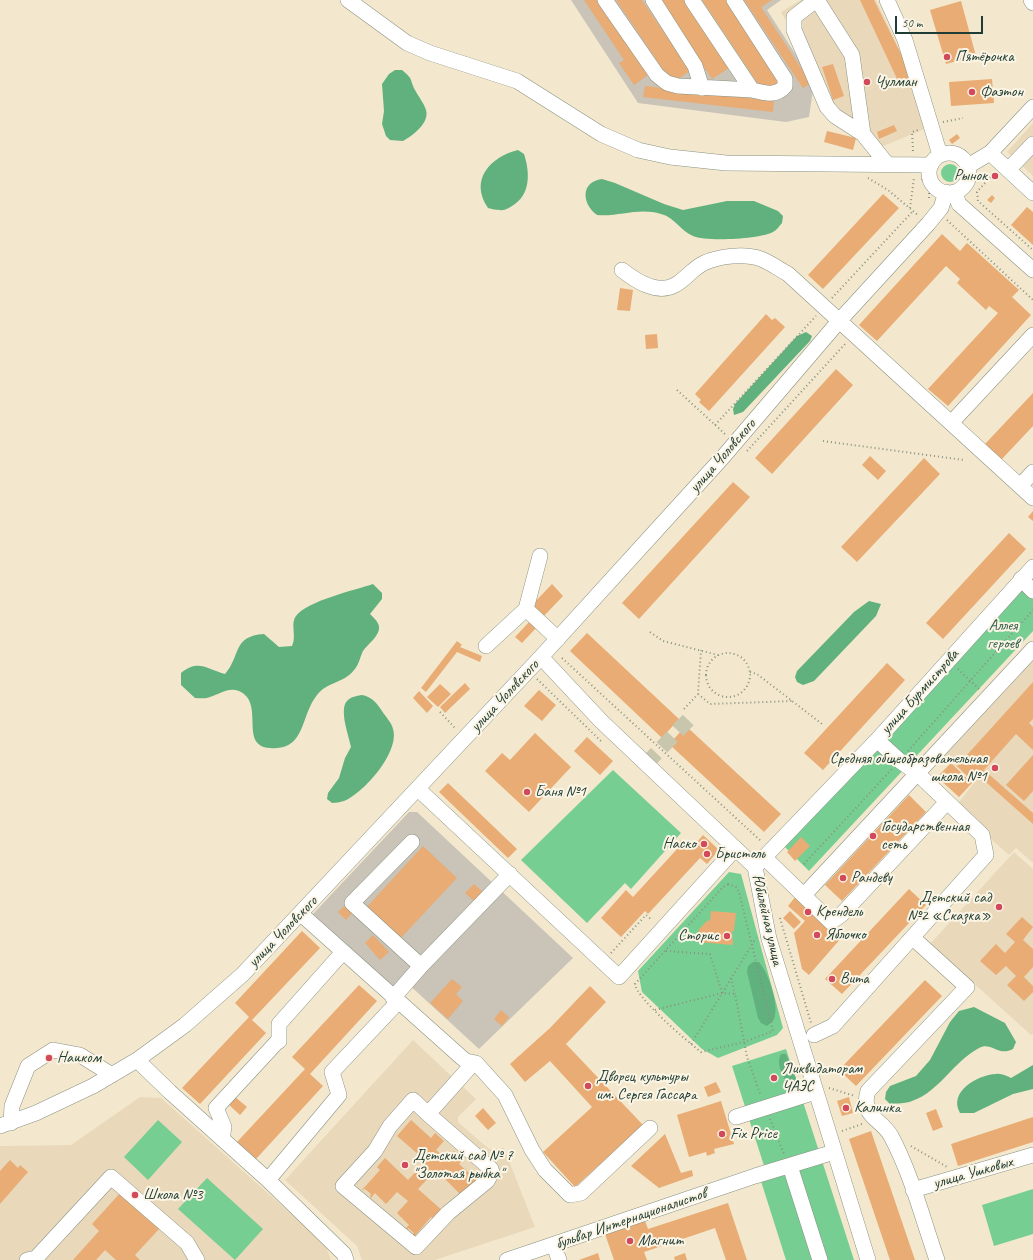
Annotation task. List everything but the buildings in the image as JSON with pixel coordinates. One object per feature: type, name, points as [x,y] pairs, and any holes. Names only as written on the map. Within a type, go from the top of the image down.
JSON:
[{"type":"street","points":[[348,0],[407,43],[430,53],[517,80],[601,134],[638,150],[670,157],[726,163],[887,164],[936,160],[949,153],[957,154],[964,159],[968,166],[970,174],[962,189],[950,192],[938,189],[932,182],[930,174],[936,160],[906,40],[887,0]]},
{"type":"street","points":[[605,0],[657,75],[667,83],[678,86],[702,88],[752,90],[767,94],[776,92],[786,86],[785,79],[734,0]]},
{"type":"street","points":[[653,0],[695,66],[702,88]]},
{"type":"street","points":[[692,0],[752,90]]},
{"type":"street","points":[[863,134],[852,55],[816,0],[794,17],[794,30],[827,107],[835,116],[863,134],[887,164]]},
{"type":"street","points":[[968,166],[990,153],[1033,107]]},
{"type":"street","points":[[1005,167],[1033,144]]},
{"type":"street","points":[[990,153],[1033,193]]},
{"type":"street","points":[[950,192],[968,212],[1033,270]]},
{"type":"street","name":"улица Чоловского","points":[[6,1125],[93,1086],[138,1060],[184,1025],[243,974],[541,657],[557,646],[735,443],[840,320],[942,208],[950,192]]},
{"type":"street","points":[[622,270],[639,283],[659,288],[674,286],[703,264],[720,258],[740,257],[760,259],[788,274],[825,306],[1033,498]]},
{"type":"street","points":[[951,423],[1033,335]]},
{"type":"street","points":[[1020,486],[1033,472]]},
{"type":"street","points":[[486,646],[526,609],[540,556]]},
{"type":"street","name":"улица Бурмистрова","points":[[763,858],[877,740],[1033,567]]},
{"type":"street","points":[[1021,579],[1033,590]]},
{"type":"street","points":[[526,609],[557,646]]},
{"type":"street","points":[[804,895],[1033,649]]},
{"type":"street","name":"Юбилейная улица","points":[[541,657],[601,721],[735,849],[763,858],[769,939],[821,1089],[834,1152],[868,1260]]},
{"type":"street","points":[[814,1035],[833,1026],[986,855],[982,835],[918,774],[900,761],[877,740]]},
{"type":"street","points":[[418,789],[618,977],[735,849]]},
{"type":"street","points":[[763,858],[831,922],[841,915],[947,802]]},
{"type":"street","points":[[412,842],[352,903],[421,966]]},
{"type":"street","points":[[268,1180],[339,1095],[332,1072],[396,1000],[421,966],[510,874]]},
{"type":"street","points":[[301,914],[461,1057],[472,1063],[476,1063],[505,1095],[535,1155],[545,1170],[570,1195],[582,1193],[650,1128]]},
{"type":"street","points":[[913,938],[967,987],[868,1091],[865,1100],[868,1110],[874,1119],[890,1135],[913,1190],[937,1260]]},
{"type":"street","points":[[222,1139],[224,1127],[216,1108],[276,1043],[279,1042],[279,1024],[342,952]]},
{"type":"street","points":[[6,1125],[28,1066],[53,1050],[80,1054],[112,1075]]},
{"type":"street","points":[[138,1060],[268,1180],[344,1254],[346,1260]]},
{"type":"street","points":[[428,1114],[472,1063]]},
{"type":"street","points":[[736,1117],[821,1089]]},
{"type":"street","points":[[413,1100],[428,1114],[491,1169],[492,1172],[487,1182],[448,1213],[416,1247],[343,1186],[376,1151],[390,1126],[413,1100]]},
{"type":"street","name":"бульвар Интернационалистов","points":[[507,1260],[755,1176],[834,1152]]},
{"type":"street","name":"улица Ушковых","points":[[913,1190],[1033,1155]]},
{"type":"street","points":[[790,1166],[820,1260]]},
{"type":"street","points":[[27,1260],[36,1258],[112,1176],[187,1243],[197,1260]]},
{"type":"street","points":[[554,1245],[559,1260]]},
{"type":"path","points":[[1005,167],[979,188],[977,198],[983,206],[1033,250]]},
{"type":"path","points":[[911,175],[923,179],[929,191],[929,206],[938,212],[1033,300]]},
{"type":"path","points":[[865,176],[888,190],[921,217]]},
{"type":"path","points":[[715,426],[913,211]]},
{"type":"path","points":[[677,390],[735,443]]},
{"type":"path","points":[[823,441],[964,460]]},
{"type":"path","points":[[804,864],[900,761],[1033,610]]},
{"type":"path","points":[[650,632],[663,641],[719,655]]},
{"type":"path","points":[[557,646],[763,858]]},
{"type":"path","points":[[684,709],[698,694],[701,650]]},
{"type":"path","points":[[724,653],[736,655],[745,661],[750,672],[749,684],[741,694],[730,698],[719,696],[710,689],[706,678],[707,667],[710,662],[719,655],[724,653]]},
{"type":"path","points":[[948,660],[988,697]]},
{"type":"path","points":[[750,672],[757,674],[822,724]]},
{"type":"path","points":[[535,677],[608,748]]},
{"type":"path","points":[[698,694],[710,704],[793,701]]},
{"type":"path","points":[[440,712],[465,739]]},
{"type":"path","points":[[728,884],[736,887],[739,892],[751,946],[773,1031],[744,1042],[701,1052],[654,1010],[636,988],[635,984],[723,887],[728,884]]},
{"type":"path","points":[[603,963],[646,915],[656,924]]},
{"type":"path","points":[[691,1044],[757,937]]},
{"type":"path","points":[[665,951],[710,954],[722,993]]},
{"type":"path","points":[[731,978],[747,1057],[790,1166]]},
{"type":"path","points":[[654,1010],[722,993],[735,994]]},
{"type":"path","points":[[821,1089],[865,1100]]},
{"type":"path","points":[[837,1133],[874,1119]]},
{"type":"path","points":[[910,1146],[962,1176]]},
{"type":"shaded area","points":[[571,0],[781,0],[767,10],[814,83],[809,117],[786,122],[638,103]]},
{"type":"shaded area","name":"Чулман","points":[[801,0],[876,0],[908,67],[927,128],[869,152],[829,98],[781,12]]},
{"type":"shaded area","points":[[1033,123],[1033,176],[1007,152]]},
{"type":"shaded area","name":"Средняя общеобразовательная школа №1","points":[[1033,652],[1033,863],[1016,848],[1009,855],[955,807],[974,783],[941,753]]},
{"type":"shaded area","points":[[409,812],[417,812],[573,958],[479,1049],[405,981],[394,988],[313,914]]},
{"type":"shaded area","name":"Детский сад №2 «Сказка»","points":[[1014,852],[1033,869],[1033,1034],[1031,1035],[930,944]]},
{"type":"shaded area","name":"Детский сад № 7 \"Золотая рыбка\"","points":[[413,1040],[476,1099],[458,1117],[458,1122],[489,1149],[504,1148],[535,1227],[435,1260],[362,1260],[357,1246],[285,1180]]},
{"type":"shaded area","name":"Школа №3","points":[[140,1097],[161,1098],[325,1244],[331,1260],[0,1260],[0,1146],[71,1145]]},
{"type":"green space","points":[[395,70],[402,70],[410,78],[424,105],[427,115],[423,124],[411,136],[403,141],[390,140],[386,136],[382,124],[384,111],[382,84],[389,74]]},
{"type":"green space","points":[[518,150],[524,154],[528,175],[526,189],[523,196],[505,210],[488,208],[483,198],[481,188],[485,171],[499,158]]},
{"type":"green space","points":[[950,164],[956,167],[959,173],[956,179],[950,182],[944,179],[941,173],[944,167]]},
{"type":"green space","points":[[602,179],[683,210],[727,201],[754,201],[778,211],[783,216],[782,223],[777,229],[767,234],[746,238],[709,239],[693,236],[670,218],[653,212],[645,211],[613,215],[597,215],[588,205],[586,194],[590,184]]},
{"type":"green space","points":[[806,332],[812,336],[810,341],[743,412],[734,415],[733,409],[735,404],[797,336]]},
{"type":"green space","name":"Аллея героев","points":[[1033,576],[1033,631],[809,871],[784,846]]},
{"type":"green space","points":[[373,584],[382,593],[382,599],[370,614],[379,625],[377,635],[363,651],[357,666],[352,672],[345,678],[326,687],[317,695],[312,703],[301,730],[290,744],[282,747],[270,748],[261,745],[255,740],[251,705],[247,697],[239,691],[228,690],[208,698],[195,698],[181,685],[181,673],[193,667],[203,666],[225,674],[230,667],[238,648],[247,639],[254,636],[264,634],[279,647],[292,646],[294,638],[294,619],[302,611],[320,601]]},
{"type":"green space","points":[[869,601],[881,604],[876,616],[814,681],[803,685],[797,682],[795,677],[797,671],[854,612]]},
{"type":"green space","points":[[361,695],[370,698],[380,708],[391,724],[394,738],[386,760],[370,781],[352,797],[344,801],[332,803],[327,799],[328,793],[339,778],[345,758],[351,747],[344,715],[345,704],[351,698]]},
{"type":"green space","points":[[613,770],[681,833],[631,889],[625,883],[587,923],[521,860]]},
{"type":"green space","points":[[729,872],[741,874],[783,1028],[777,1035],[718,1058],[702,1049],[642,992],[638,971]]},
{"type":"green space","points":[[753,962],[759,962],[766,973],[774,998],[774,1019],[767,1026],[761,1023],[758,1018],[747,972],[748,966]]},
{"type":"green space","points":[[974,1007],[1005,1023],[1016,1042],[1013,1049],[1003,1051],[983,1046],[962,1060],[938,1084],[922,1097],[907,1103],[890,1104],[885,1099],[886,1092],[890,1086],[916,1076],[930,1060],[950,1022],[959,1011]]},
{"type":"green space","points":[[786,1049],[854,1260],[786,1260],[760,1178],[767,1175],[732,1066]]},
{"type":"green space","points":[[781,1054],[786,1054],[796,1078],[795,1084],[789,1087],[779,1062]]},
{"type":"green space","points":[[1033,1065],[1033,1089],[1013,1094],[974,1113],[960,1113],[957,1105],[958,1098],[966,1086],[973,1081],[989,1075],[998,1074],[1011,1078]]},
{"type":"green space","points":[[158,1120],[182,1142],[148,1180],[124,1157]]},
{"type":"green space","points":[[207,1178],[263,1229],[235,1260],[178,1209]]},
{"type":"green space","points":[[1033,1189],[1033,1234],[994,1246],[982,1205]]},
{"type":"tunnel","points":[[646,764],[692,716]]},
{"type":"place","name":"Пятёрочка","points":[[947,57]]},
{"type":"place","name":"Чулман","points":[[867,82]]},
{"type":"place","name":"Фаэтон","points":[[972,92]]},
{"type":"place","name":"Рынок","points":[[995,176]]},
{"type":"place","name":"Средняя общеобразовательная школа №1","points":[[995,768]]},
{"type":"place","name":"Баня №1","points":[[527,792]]},
{"type":"place","name":"Государственная сеть","points":[[873,836]]},
{"type":"place","name":"Наско","points":[[704,844]]},
{"type":"place","name":"Бристоль","points":[[707,854]]},
{"type":"place","name":"Рандеву","points":[[843,878]]},
{"type":"place","name":"Детский сад №2 «Сказка»","points":[[999,907]]},
{"type":"place","name":"Крендель","points":[[808,912]]},
{"type":"place","name":"Яблочко","points":[[817,935]]},
{"type":"place","name":"Сторис","points":[[727,936]]},
{"type":"place","name":"Вита","points":[[832,979]]},
{"type":"place","name":"Наиком","points":[[49,1058]]},
{"type":"place","name":"Ликвидаторам ЧАЭС","points":[[774,1078]]},
{"type":"place","name":"Дворец культуры им. Сергея Гассара","points":[[588,1086]]},
{"type":"place","name":"Калинка","points":[[846,1108]]},
{"type":"place","name":"Fix Price","points":[[722,1134]]},
{"type":"place","name":"Детский сад № 7 \"Золотая рыбка\"","points":[[405,1165]]},
{"type":"place","name":"Школа №3","points":[[135,1195]]},
{"type":"place","name":"Магнит","points":[[630,1241]]}]
